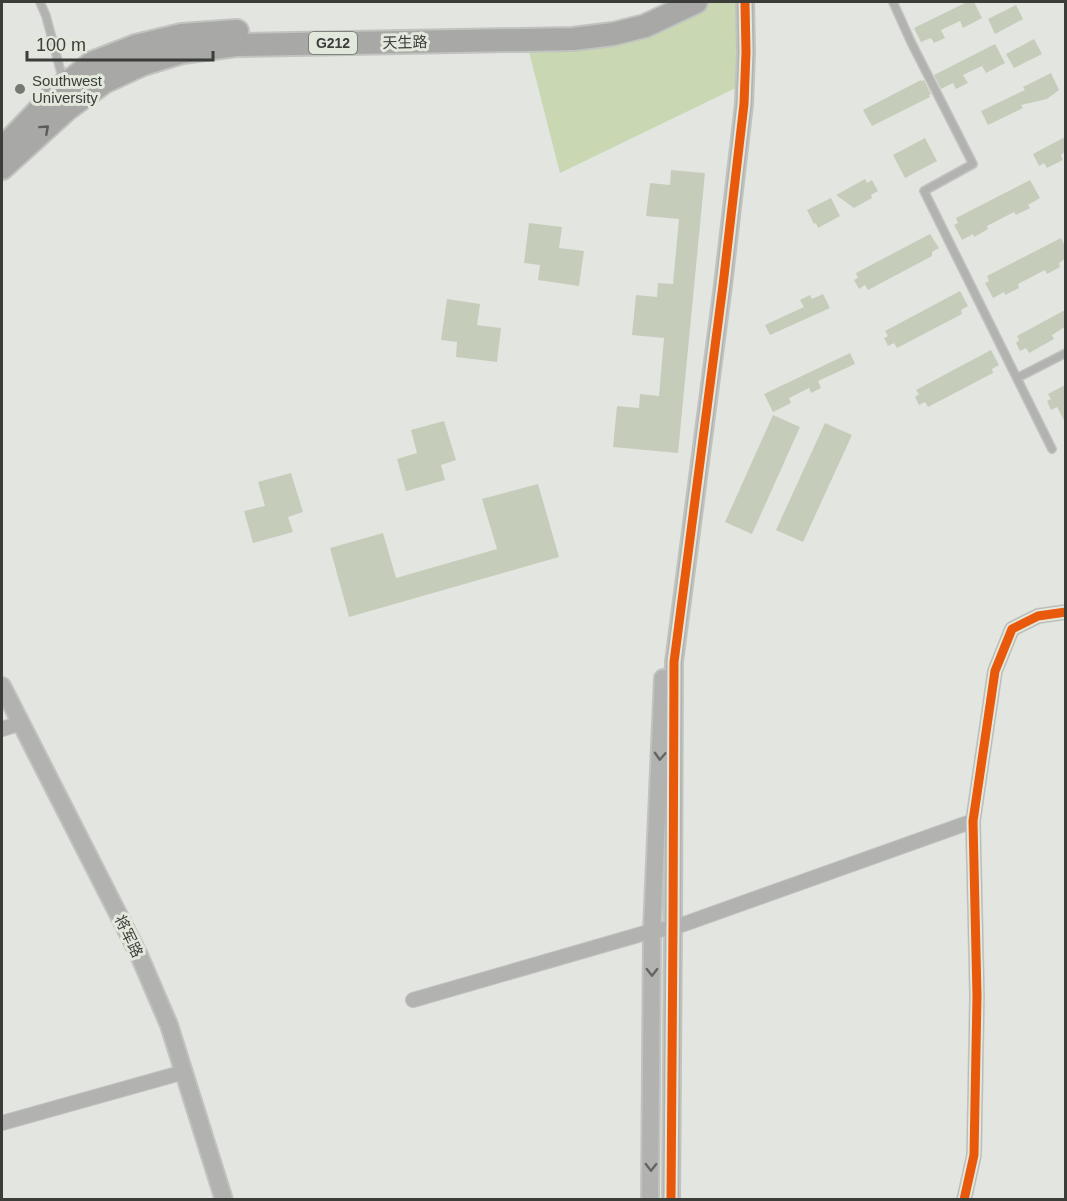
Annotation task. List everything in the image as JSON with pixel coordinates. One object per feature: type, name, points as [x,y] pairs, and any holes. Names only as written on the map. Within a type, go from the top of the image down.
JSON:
[{"type":"highway","name":"天生路","points":[[2,168],[66,97],[75,77],[92,63],[136,46],[182,35],[236,31],[568,25],[611,21],[640,14],[670,2]]},
{"type":"highway","name":"天生路","points":[[2,149],[66,97],[143,64],[182,52],[236,45],[573,39],[613,34],[645,26],[696,2]]},
{"type":"street","points":[[671,1200],[674,662],[744,104],[745,2]]},
{"type":"street","points":[[650,1200],[652,931],[664,666],[693,512]]},
{"type":"street","points":[[964,1200],[974,1155],[977,996],[973,821],[995,671],[1012,629],[1038,616],[1065,612]]},
{"type":"street","name":"将军路","points":[[2,686],[139,955],[169,1025],[224,1200]]},
{"type":"street","points":[[2,729],[21,723]]},
{"type":"street","points":[[413,1000],[652,931],[673,928],[973,821]]},
{"type":"street","points":[[2,1123],[184,1072]]},
{"type":"lane","points":[[40,2],[46,16],[66,97]]},
{"type":"lane","points":[[893,2],[973,164],[924,191],[1052,450]]},
{"type":"lane","points":[[1017,378],[1065,353]]},
{"type":"green space","points":[[696,2],[745,2],[744,84],[560,173],[526,40],[573,39]]},
{"type":"building","points":[[967,2],[974,2],[982,18],[963,28],[960,21],[941,30],[945,38],[934,43],[931,38],[921,42],[914,28]]},
{"type":"building","points":[[1016,5],[1023,19],[995,34],[988,19]]},
{"type":"building","points":[[1034,39],[1042,54],[1014,68],[1006,54]]},
{"type":"building","points":[[995,44],[1005,63],[986,73],[982,66],[963,75],[968,83],[956,89],[953,83],[941,89],[934,75]]},
{"type":"building","points":[[1051,73],[1059,90],[1047,99],[1021,105],[1023,108],[988,125],[981,111],[1025,90],[1023,87]]},
{"type":"building","points":[[924,80],[931,94],[930,97],[872,126],[863,110]]},
{"type":"building","points":[[1065,137],[1065,152],[1061,155],[1063,160],[1047,168],[1044,163],[1039,166],[1033,154]]},
{"type":"building","points":[[925,138],[937,161],[905,178],[893,155]]},
{"type":"building","points":[[671,170],[705,173],[678,453],[613,447],[617,406],[639,408],[640,394],[659,396],[664,338],[632,335],[636,295],[657,297],[658,283],[673,284],[679,219],[646,216],[650,183],[670,185]]},
{"type":"building","points":[[865,179],[867,183],[872,180],[878,191],[871,195],[872,198],[854,208],[836,195]]},
{"type":"building","points":[[1030,180],[1040,198],[1028,205],[1030,208],[1016,215],[1014,212],[987,226],[988,229],[974,237],[973,234],[962,240],[954,225],[958,223],[956,218]]},
{"type":"building","points":[[831,198],[840,216],[818,228],[807,210]]},
{"type":"building","points":[[529,223],[562,227],[559,248],[584,251],[579,286],[538,280],[540,265],[524,263]]},
{"type":"building","points":[[930,234],[939,248],[932,252],[932,256],[868,290],[865,285],[859,289],[854,280],[858,278],[856,273]]},
{"type":"building","points":[[1061,238],[1065,246],[1065,259],[1059,263],[1060,267],[1047,274],[1045,270],[1018,284],[1019,288],[993,298],[985,283],[989,281],[987,276]]},
{"type":"building","points":[[960,291],[968,306],[961,310],[962,314],[897,348],[894,343],[888,346],[884,338],[888,336],[885,331]]},
{"type":"building","points":[[823,294],[830,308],[770,335],[765,325],[804,307],[800,300],[810,295],[812,299]]},
{"type":"building","points":[[447,299],[480,304],[477,325],[501,328],[497,362],[456,357],[457,342],[441,340]]},
{"type":"building","points":[[1065,310],[1065,327],[1052,335],[1054,339],[1029,353],[1026,348],[1020,351],[1016,343],[1019,340],[1017,336]]},
{"type":"building","points":[[991,350],[999,365],[992,369],[993,373],[928,407],[925,402],[919,405],[915,397],[919,394],[916,390]]},
{"type":"building","points":[[850,353],[855,364],[818,381],[821,388],[811,393],[809,388],[789,398],[791,403],[773,412],[764,394]]},
{"type":"building","points":[[1065,385],[1065,422],[1057,407],[1051,410],[1047,401],[1051,399],[1048,394]]},
{"type":"building","points":[[773,415],[800,427],[752,534],[725,522]]},
{"type":"building","points":[[444,421],[456,460],[441,465],[445,480],[406,491],[397,459],[417,453],[411,430]]},
{"type":"building","points":[[825,423],[852,435],[803,542],[776,530]]},
{"type":"building","points":[[291,473],[303,512],[288,517],[293,532],[253,543],[244,511],[265,506],[258,482]]},
{"type":"building","points":[[538,484],[559,557],[349,617],[330,548],[383,533],[396,578],[497,549],[482,499]]},
{"type":"cycle path","points":[[671,1200],[674,662],[744,104],[745,2]]},
{"type":"cycle path","points":[[964,1200],[974,1155],[977,996],[973,821],[995,671],[1012,629],[1038,616],[1066,612]]},
{"type":"place","name":"Southwest University","points":[[20,89]]}]
